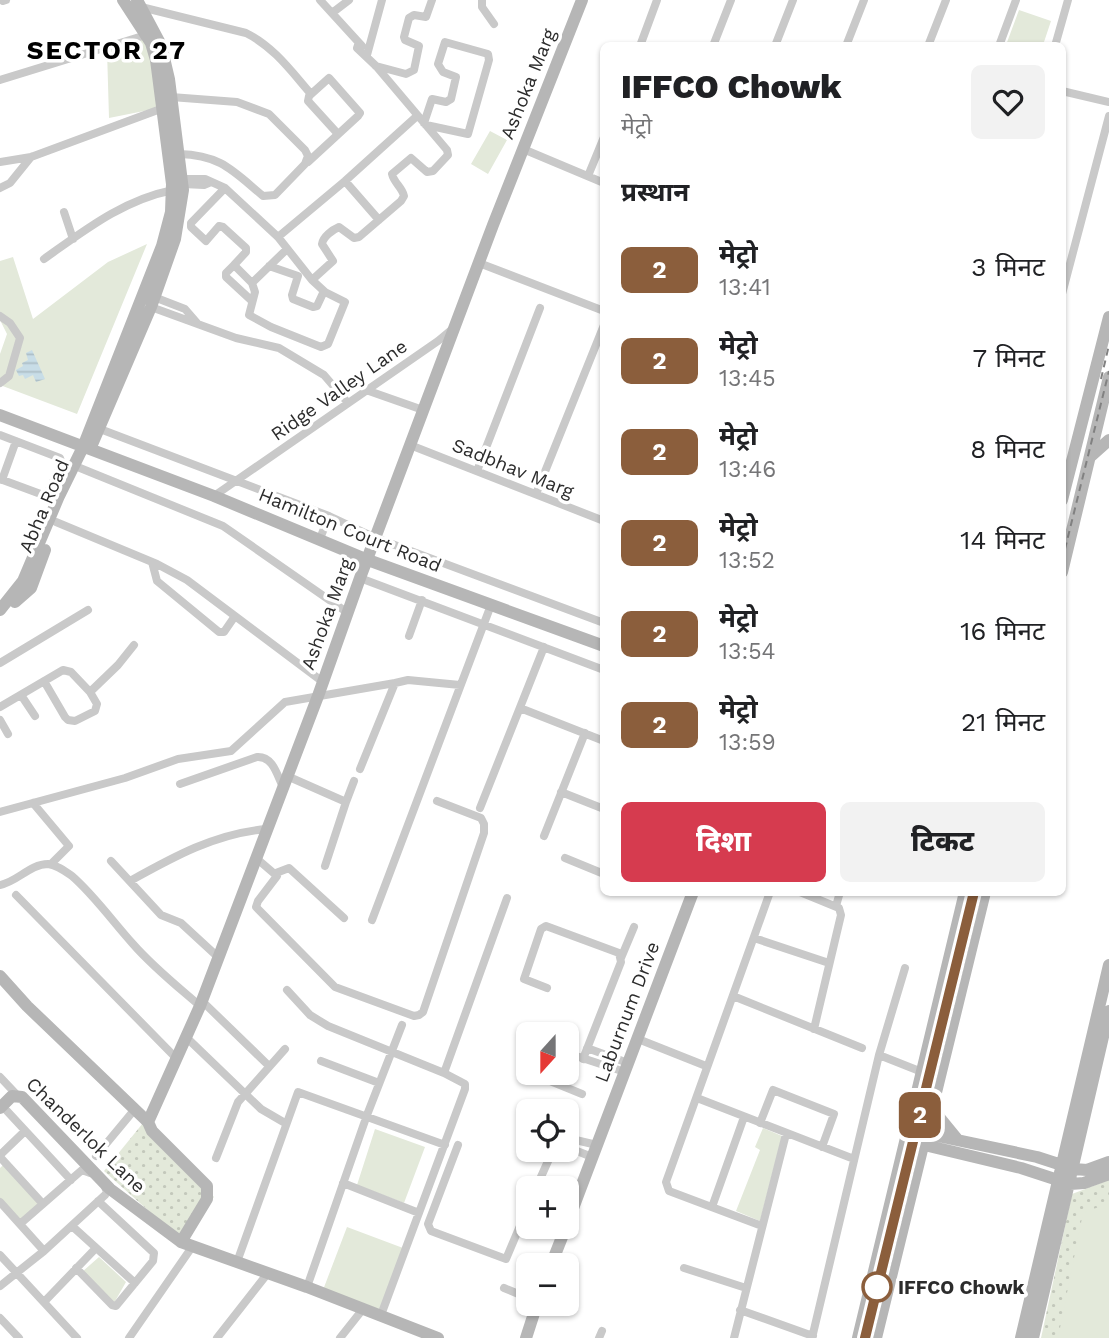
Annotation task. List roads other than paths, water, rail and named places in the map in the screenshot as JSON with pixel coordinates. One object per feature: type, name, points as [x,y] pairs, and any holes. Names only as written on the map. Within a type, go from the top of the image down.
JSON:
[{"type":"street","points":[[87,448],[100,429],[175,239],[179,154],[169,104],[146,35],[123,0]]},
{"type":"street","points":[[312,280],[332,261],[322,244],[335,229],[339,227],[354,238],[379,220],[404,196],[393,180],[394,170],[411,158],[427,172],[433,171],[449,155],[367,55],[357,48],[358,45],[320,0]]},
{"type":"street","points":[[332,13],[349,0]]},
{"type":"street","points":[[367,55],[382,0]]},
{"type":"street","points":[[376,66],[406,74],[414,70],[419,46],[404,37],[409,18],[414,15],[426,17],[432,0]]},
{"type":"street","points":[[482,0],[482,7],[494,24]]},
{"type":"street","name":"Ashoka Marg","points":[[148,1122],[187,1038],[219,958],[410,445],[582,0]]},
{"type":"street","points":[[641,42],[657,0]]},
{"type":"street","points":[[715,42],[731,0]]},
{"type":"street","points":[[777,42],[793,0]]},
{"type":"street","points":[[848,42],[864,0]]},
{"type":"street","points":[[930,42],[946,0]]},
{"type":"street","points":[[1000,42],[1016,0]]},
{"type":"street","points":[[1056,42],[1068,0]]},
{"type":"street","points":[[139,3],[246,33],[274,52],[311,94]]},
{"type":"street","points":[[87,448],[162,246],[177,183],[161,45],[139,3]]},
{"type":"street","points":[[0,80],[146,35]]},
{"type":"street","points":[[445,42],[488,54],[489,60],[468,135],[425,124],[432,99],[446,102],[452,99],[456,77],[439,69],[445,42]]},
{"type":"street","points":[[179,154],[200,154],[223,162],[263,196],[275,195],[360,113],[330,78],[311,94],[308,101],[338,134]]},
{"type":"street","points":[[1066,92],[1109,102]]},
{"type":"street","points":[[0,162],[31,157],[169,104],[237,102],[269,114],[305,150],[308,156],[305,164]]},
{"type":"street","points":[[278,237],[417,116]]},
{"type":"street","points":[[1066,279],[1109,116]]},
{"type":"street","points":[[588,176],[600,147]]},
{"type":"street","points":[[523,149],[600,181]]},
{"type":"street","points":[[0,188],[10,183],[31,157]]},
{"type":"street","points":[[44,259],[120,208],[177,183],[205,179],[225,188],[278,237],[312,280],[324,291],[345,302],[328,344],[321,347],[252,318],[248,312],[255,288],[234,265]]},
{"type":"street","points":[[345,181],[379,220]]},
{"type":"street","points":[[225,188],[190,225],[206,241],[219,226],[223,227],[247,250],[226,273],[226,277],[252,301]]},
{"type":"street","points":[[64,212],[73,239]]},
{"type":"street","points":[[251,283],[287,249]]},
{"type":"street","points":[[479,263],[600,309]]},
{"type":"street","points":[[269,266],[298,276],[293,299],[317,306],[324,291]]},
{"type":"street","points":[[152,302],[185,309],[199,325],[236,338],[279,348],[294,355],[331,381],[348,403]]},
{"type":"street","points":[[477,471],[540,308]]},
{"type":"street","points":[[0,316],[10,323],[20,338],[9,376],[0,383]]},
{"type":"street","points":[[1066,484],[1109,317]]},
{"type":"street","name":"Ridge Valley Lane","points":[[214,496],[438,341],[457,323]]},
{"type":"street","points":[[536,494],[600,335]]},
{"type":"street","points":[[1066,555],[1090,456],[1103,427],[1109,382]]},
{"type":"street","points":[[366,390],[424,410]]},
{"type":"street","points":[[1085,408],[1105,413]]},
{"type":"street","name":"Hamilton Court Road","points":[[0,415],[214,496],[368,560],[600,645]]},
{"type":"street","points":[[1082,421],[1103,427]]},
{"type":"street","points":[[100,429],[600,622]]},
{"type":"street","points":[[0,435],[16,441],[62,461],[55,494],[43,496],[1,479],[16,441]]},
{"type":"street","points":[[1090,456],[1109,440]]},
{"type":"street","name":"Sadbhav Marg","points":[[410,445],[600,519]]},
{"type":"street","name":"Abha Road","points":[[3,608],[31,588],[87,448]]},
{"type":"street","name":"Abha Road","points":[[3,608],[23,581],[55,494],[87,448]]},
{"type":"street","points":[[80,468],[231,530],[348,613]]},
{"type":"street","points":[[319,541],[329,516]]},
{"type":"street","points":[[56,522],[152,562],[187,580],[323,682]]},
{"type":"street","points":[[152,562],[158,581],[219,632],[224,632],[235,616]]},
{"type":"street","points":[[360,578],[600,668]]},
{"type":"street","points":[[409,636],[422,600]]},
{"type":"street","points":[[372,920],[491,605]]},
{"type":"street","points":[[0,663],[88,610]]},
{"type":"street","points":[[90,692],[118,666],[134,645]]},
{"type":"street","points":[[480,808],[544,647]]},
{"type":"street","points":[[0,707],[21,695],[44,681],[63,670],[67,670],[90,692],[97,707],[95,711],[72,721],[65,717],[44,681]]},
{"type":"street","points":[[0,812],[125,778],[178,759],[231,751],[285,702],[408,680],[460,685]]},
{"type":"street","points":[[360,769],[395,683]]},
{"type":"street","points":[[21,695],[35,716]]},
{"type":"street","points":[[520,708],[600,739]]},
{"type":"street","points":[[0,720],[8,734]]},
{"type":"street","points":[[544,836],[585,733]]},
{"type":"street","points":[[180,784],[264,757],[285,782],[346,802]]},
{"type":"street","points":[[325,866],[354,781]]},
{"type":"street","points":[[561,792],[600,807]]},
{"type":"street","points":[[276,873],[275,880],[257,901],[256,907],[327,981],[343,991],[414,1016],[419,1015],[427,999],[484,833],[481,818],[437,801]]},
{"type":"street","points":[[0,885],[12,883],[30,869],[51,864],[69,846],[33,803]]},
{"type":"street","points":[[130,881],[193,847],[267,829]]},
{"type":"street","points":[[256,858],[276,873]]},
{"type":"street","points":[[565,858],[600,872]]},
{"type":"street","points":[[111,861],[161,915],[181,923],[219,958]]},
{"type":"street","points":[[51,864],[74,878],[135,947],[269,1066]]},
{"type":"street","points":[[276,873],[289,868],[344,918]]},
{"type":"street","points":[[16,895],[176,1058]]},
{"type":"street","name":"Laburnum Drive","points":[[579,1192],[692,896]]},
{"type":"street","points":[[762,1226],[669,1191],[666,1187],[706,1066],[769,896]]},
{"type":"street","points":[[810,896],[836,906],[841,915],[814,1029]]},
{"type":"street","points":[[836,906],[839,896]]},
{"type":"street","points":[[858,1338],[964,896]]},
{"type":"street","points":[[876,1338],[984,896]]},
{"type":"street","points":[[444,1073],[508,898]]},
{"type":"street","points":[[547,988],[524,979],[541,929],[546,926],[615,950],[621,958]]},
{"type":"street","points":[[583,1059],[634,927]]},
{"type":"street","points":[[754,938],[829,963]]},
{"type":"street","points":[[1021,1338],[1068,1167],[1109,965]]},
{"type":"street","points":[[740,1310],[813,1337],[879,1055],[905,968]]},
{"type":"street","points":[[0,976],[27,1006],[148,1122],[152,1131],[207,1185],[207,1199],[187,1245],[129,1338]]},
{"type":"street","points":[[287,990],[320,1022],[465,1084],[381,1315]]},
{"type":"street","points":[[733,996],[862,1048]]},
{"type":"street","points":[[1068,1167],[1080,1135],[1109,1011]]},
{"type":"street","points":[[307,1287],[367,1115],[402,1025]]},
{"type":"street","points":[[187,1038],[267,1114],[285,1123]]},
{"type":"street","points":[[638,1039],[706,1066]]},
{"type":"street","points":[[587,1048],[626,1068]]},
{"type":"street","points":[[216,1158],[232,1115],[244,1093],[285,1049]]},
{"type":"street","points":[[879,1055],[922,1072]]},
{"type":"street","points":[[579,1057],[626,1068]]},
{"type":"street","points":[[321,1061],[379,1083]]},
{"type":"street","name":"Chanderlok Lane","points":[[0,1077],[110,1189],[187,1245],[363,1309]]},
{"type":"street","points":[[560,1085],[582,1094]]},
{"type":"street","points":[[760,1123],[773,1090],[834,1114],[822,1147]]},
{"type":"street","points":[[237,1262],[298,1091],[444,1145]]},
{"type":"street","points":[[17,1095],[12,1097],[3,1110],[71,1180]]},
{"type":"street","points":[[697,1098],[854,1159]]},
{"type":"street","points":[[934,1100],[939,1117],[957,1139]]},
{"type":"street","points":[[96,1156],[135,1109]]},
{"type":"street","points":[[712,1207],[744,1117]]},
{"type":"street","points":[[25,1131],[0,1156],[43,1204]]},
{"type":"street","points":[[734,1338],[786,1134]]},
{"type":"street","points":[[907,1135],[924,1139],[947,1150],[1021,1168],[1064,1182],[1084,1183],[1109,1174]]},
{"type":"street","points":[[924,1139],[957,1139],[1087,1170],[1109,1163]]},
{"type":"street","points":[[579,1144],[595,1151]]},
{"type":"street","points":[[458,1146],[428,1228],[506,1259],[516,1235]]},
{"type":"street","points":[[579,1149],[595,1151]]},
{"type":"street","points":[[914,1181],[928,1160],[947,1150]]},
{"type":"street","points":[[0,1286],[72,1227],[107,1192],[106,1188],[88,1170],[82,1170],[20,1224]]},
{"type":"street","points":[[1033,1338],[1064,1182]]},
{"type":"street","points":[[343,1183],[419,1213]]},
{"type":"street","points":[[76,1268],[116,1306],[153,1261],[154,1253],[98,1201]]},
{"type":"street","points":[[0,1202],[44,1251]]},
{"type":"street","points":[[72,1227],[135,1283]]},
{"type":"street","points":[[44,1302],[96,1248]]},
{"type":"street","points":[[0,1255],[77,1338]]},
{"type":"street","points":[[684,1268],[746,1288]]},
{"type":"street","points":[[217,1338],[268,1273]]},
{"type":"street","points":[[504,1288],[516,1293]]},
{"type":"street","points":[[340,1338],[363,1309],[438,1338]]},
{"type":"street","points":[[526,1338],[533,1316]]},
{"type":"street","points":[[0,1318],[19,1338]]},
{"type":"water","points":[[32,350],[45,379],[36,382],[33,375],[25,379],[23,375],[19,376],[16,370],[28,360],[26,353]]},
{"type":"railway","points":[[1101,379],[1109,345]]},
{"type":"railway","points":[[1066,545],[1109,371]]},
{"type":"railway","points":[[872,1338],[980,896]]},
{"type":"metro line","name":"2","points":[[865,1338],[973,896]]},
{"type":"place","name":"IFFCO Chowk","points":[[877,1287]]},
{"type":"district","name":"SECTOR 27","points":[[107,50]]}]
